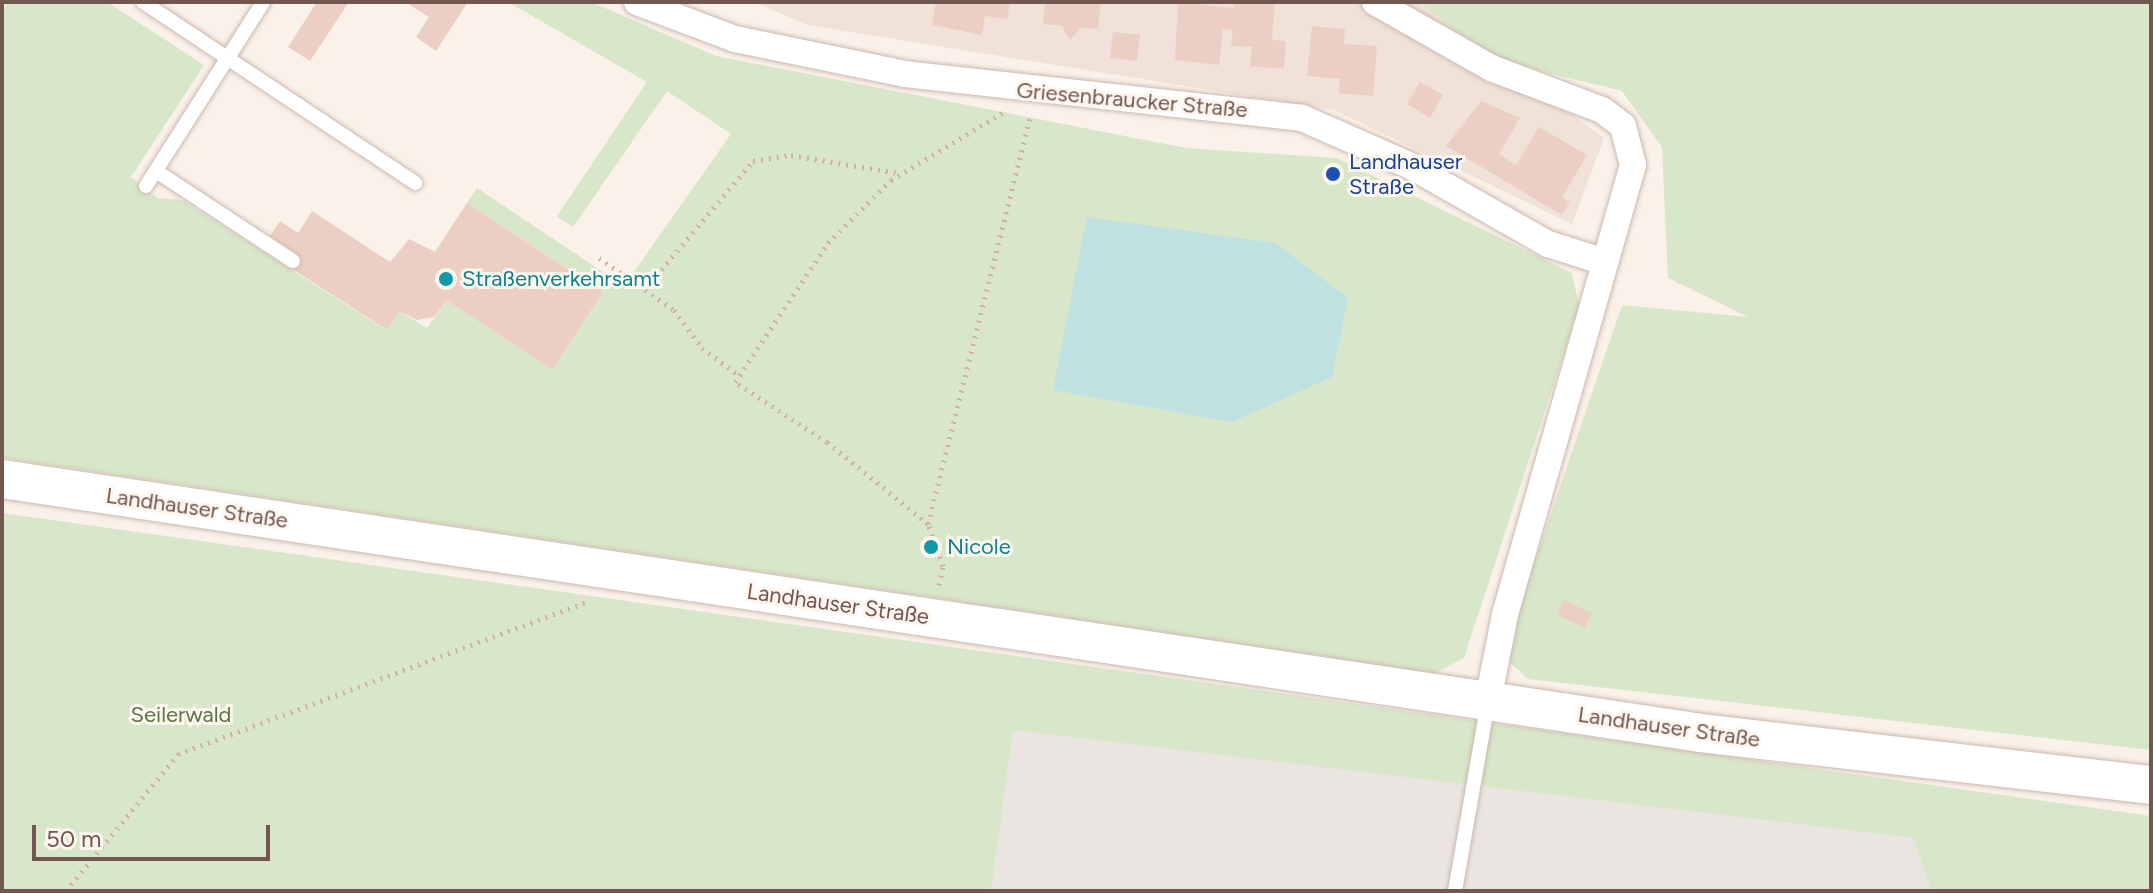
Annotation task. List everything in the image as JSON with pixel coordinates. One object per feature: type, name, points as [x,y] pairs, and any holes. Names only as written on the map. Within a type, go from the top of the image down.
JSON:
[{"type":"main road","name":"Landhauser Straße","points":[[2,479],[1701,733],[2151,785]]},
{"type":"street","name":"Griesenbraucker Straße","points":[[637,2],[735,39],[1036,93],[1302,118],[1411,166],[1548,244],[1605,262]]},
{"type":"street","points":[[1375,2],[1414,30],[1602,110],[1623,126],[1633,165],[1505,615],[1488,700]]},
{"type":"lane","points":[[143,2],[225,60],[415,183]]},
{"type":"lane","points":[[146,186],[263,2]]},
{"type":"lane","points":[[156,171],[293,261]]},
{"type":"lane","points":[[1455,891],[1488,700]]},
{"type":"path","points":[[934,618],[943,566],[928,524],[827,442],[735,382],[828,243],[901,174],[1036,93]]},
{"type":"path","points":[[928,524],[1036,93]]},
{"type":"path","points":[[646,288],[753,161],[791,155],[901,174]]},
{"type":"path","points":[[599,258],[646,288],[740,376]]},
{"type":"path","points":[[66,891],[178,754],[599,598]]},
{"type":"shaded area","points":[[755,2],[1420,2],[1604,138],[1572,224],[1334,110],[807,25]]},
{"type":"shaded area","points":[[1012,729],[1913,838],[1931,891],[991,891]]},
{"type":"green space","points":[[8,2],[107,2],[204,65],[131,177],[157,198],[182,200],[386,330],[399,311],[427,328],[447,301],[552,370],[603,292],[467,203],[477,188],[624,286],[731,134],[667,91],[573,227],[557,216],[647,82],[508,2],[591,2],[716,56],[1186,148],[1336,158],[1572,273],[1579,307],[1464,658],[1435,673],[2,458],[2,11]]},
{"type":"green space","points":[[1420,2],[2151,2],[2151,750],[1528,679],[1508,661],[1512,628],[1622,305],[1748,317],[1668,278],[1662,147],[1622,91],[1492,59]]},
{"type":"green space","name":"Seilerwald","points":[[2,513],[2151,816],[2151,891],[1931,891],[1913,838],[1013,730],[991,891],[2,891]]},
{"type":"water","points":[[1087,217],[1275,243],[1348,298],[1332,377],[1232,422],[1053,390]]},
{"type":"building","points":[[317,2],[349,2],[310,61],[288,47]]},
{"type":"building","points":[[405,2],[468,2],[436,51],[416,37],[429,17]]},
{"type":"building","points":[[936,2],[1010,2],[1007,19],[985,16],[982,35],[932,25]]},
{"type":"building","points":[[1045,2],[1101,2],[1098,29],[1080,28],[1070,40],[1062,26],[1043,24]]},
{"type":"building","points":[[1178,2],[1234,8],[1234,2],[1275,2],[1272,40],[1286,41],[1284,69],[1250,66],[1252,47],[1231,46],[1233,30],[1223,29],[1219,65],[1175,60]]},
{"type":"building","points":[[1312,26],[1345,29],[1344,44],[1377,46],[1373,96],[1339,93],[1340,79],[1307,76]]},
{"type":"building","points":[[1113,32],[1140,35],[1137,61],[1110,58]]},
{"type":"building","points":[[1420,82],[1443,95],[1430,118],[1407,104]]},
{"type":"building","points":[[1481,101],[1520,118],[1499,154],[1516,165],[1539,127],[1587,155],[1562,197],[1570,202],[1562,215],[1446,146]]},
{"type":"building","name":"Straßenverkehrsamt","points":[[467,203],[603,292],[552,370],[447,301],[434,317],[417,320],[399,311],[387,330],[289,267],[297,254],[270,236],[280,221],[298,233],[312,211],[390,262],[409,239],[435,252]]},
{"type":"building","points":[[1563,600],[1592,613],[1585,628],[1557,615]]},
{"type":"place","name":"Landhauser Straße","points":[[1333,174]]},
{"type":"place","name":"Straßenverkehrsamt","points":[[446,279]]},
{"type":"place","name":"Nicole","points":[[931,547]]}]
